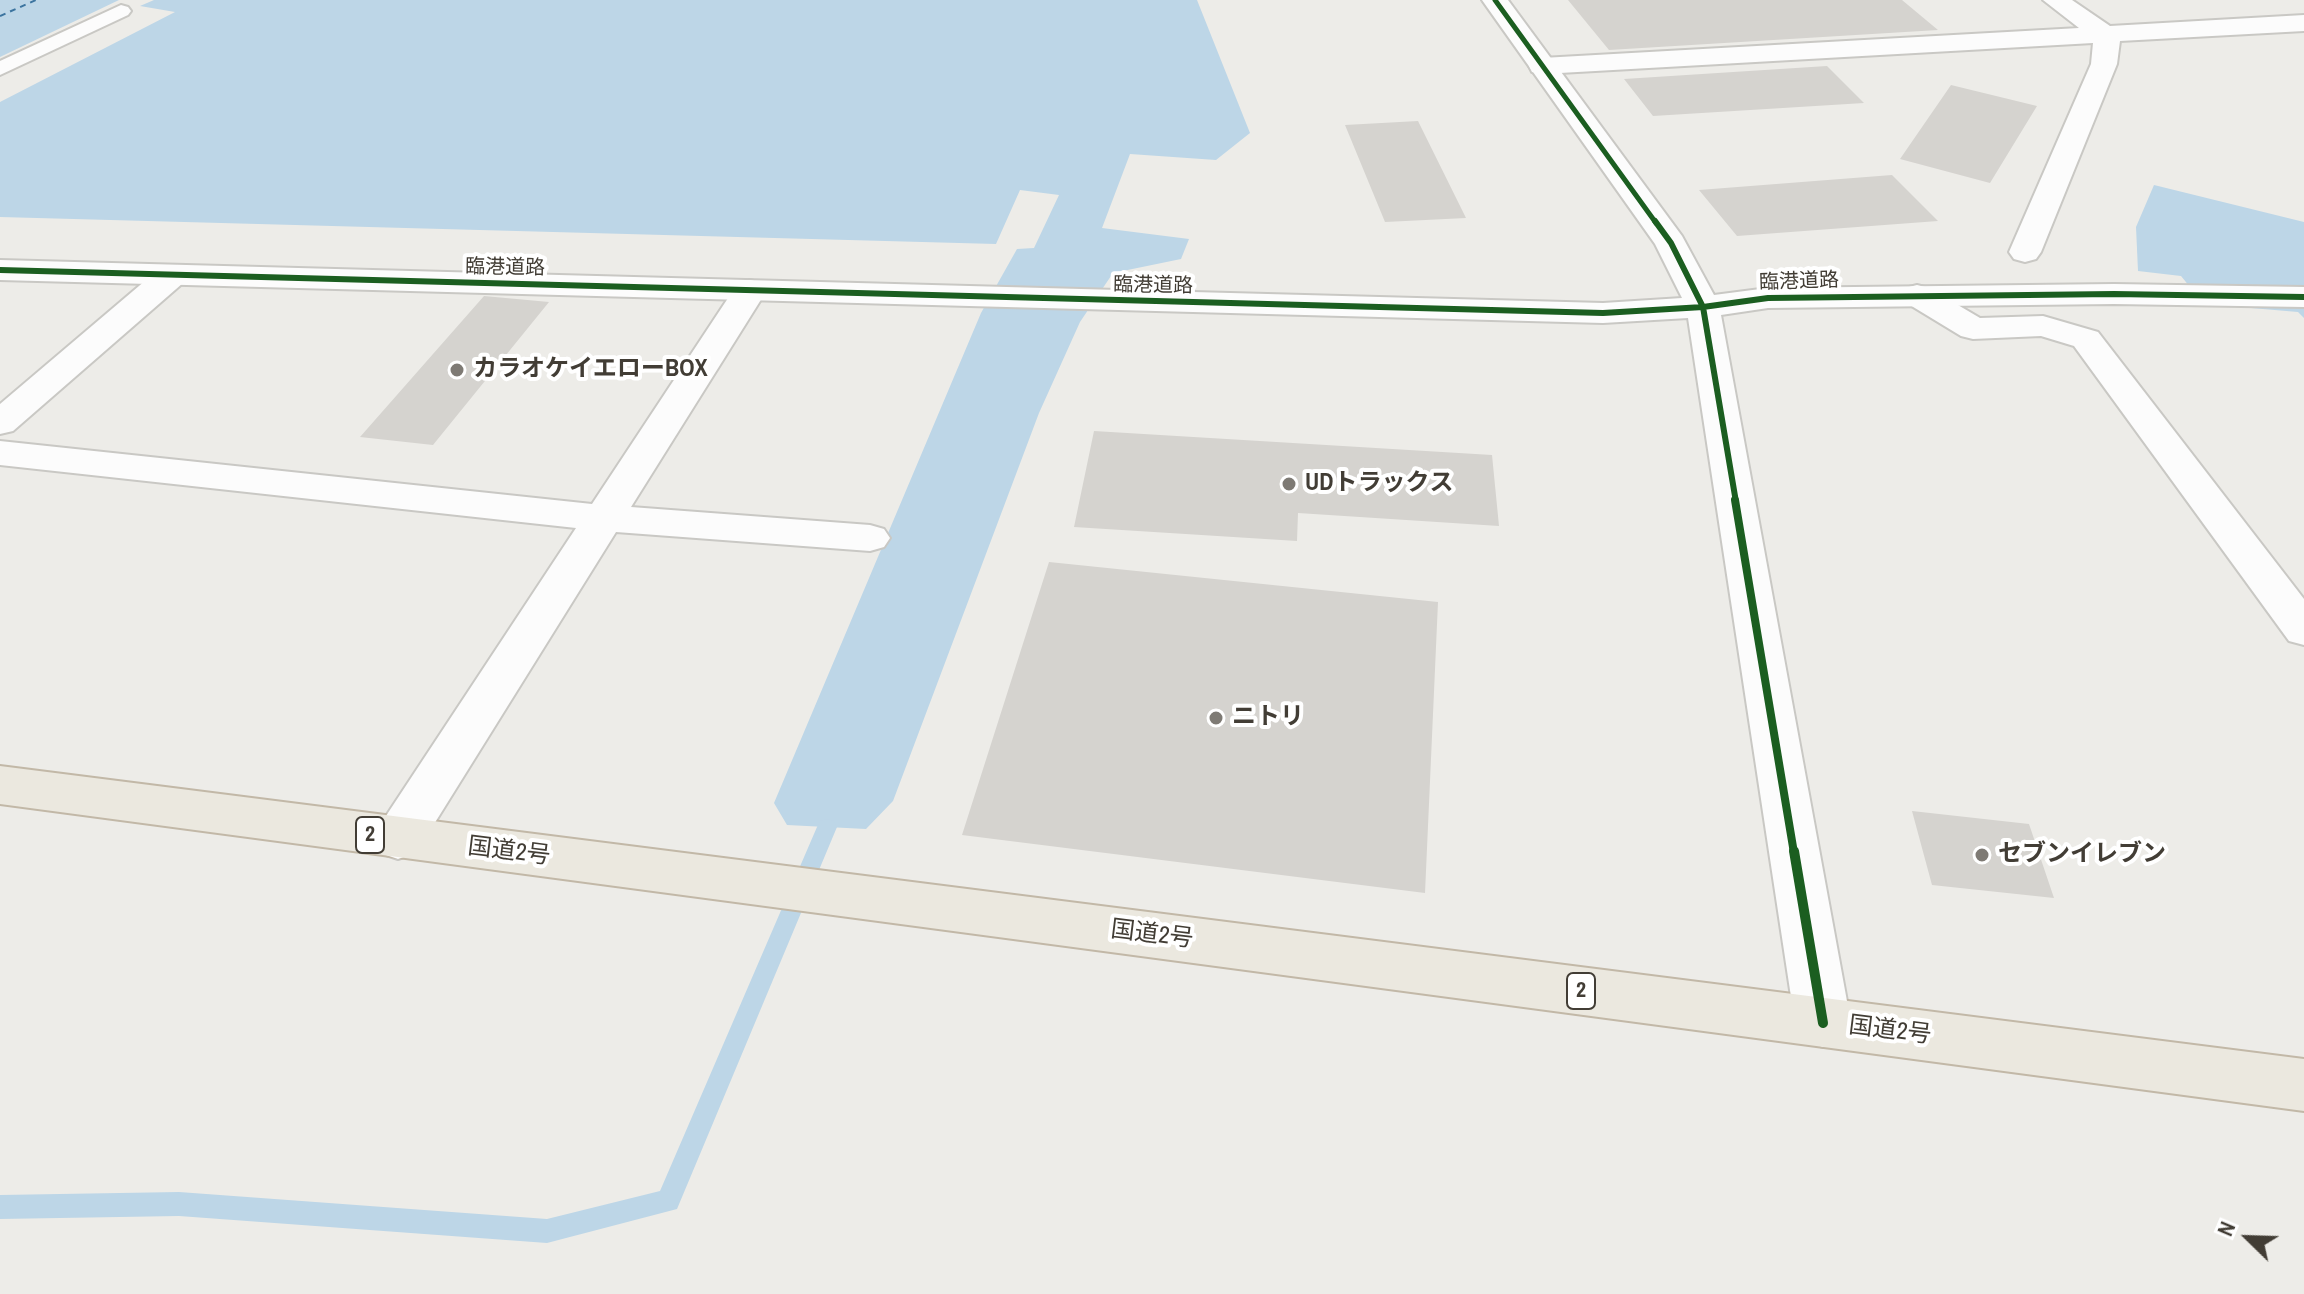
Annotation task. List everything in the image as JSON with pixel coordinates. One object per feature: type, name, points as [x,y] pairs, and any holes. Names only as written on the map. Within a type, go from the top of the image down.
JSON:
[{"type":"highway","name":"国道2号","points":[[0,785],[2304,1085]]},
{"type":"street","points":[[1495,0],[1671,243],[1703,307],[1823,1023]]},
{"type":"street","points":[[2056,0],[2107,36]]},
{"type":"street","points":[[1542,66],[2304,23]]},
{"type":"street","points":[[2025,252],[2104,64],[2107,36]]},
{"type":"street","name":"臨港道路","points":[[0,270],[1603,313],[1703,307],[1768,298],[2114,294],[2304,297]]},
{"type":"street","points":[[0,423],[171,276]]},
{"type":"street","points":[[398,839],[750,290]]},
{"type":"street","points":[[1917,295],[1973,329],[2043,326],[2086,339],[2304,630]]},
{"type":"street","points":[[0,453],[603,518],[870,538]]},
{"type":"lane","points":[[0,69],[121,11]]},
{"type":"water","points":[[0,0],[119,0],[0,57]]},
{"type":"water","points":[[154,0],[1197,0],[1250,133],[1216,160],[1130,154],[1102,228],[1189,239],[1181,259],[1113,273],[1080,322],[1039,413],[893,801],[866,829],[787,825],[774,803],[981,313],[1017,249],[1034,248],[1059,195],[1020,190],[996,244],[0,217],[0,102],[175,12],[140,6]]},
{"type":"water","points":[[2154,185],[2304,222],[2304,318],[2298,312],[2204,304],[2181,276],[2138,271],[2136,227]]},
{"type":"building","points":[[1568,0],[1902,0],[1938,30],[1609,50]]},
{"type":"building","points":[[1827,66],[1864,103],[1653,116],[1624,79]]},
{"type":"building","points":[[1951,85],[2037,106],[1990,183],[1900,159]]},
{"type":"building","points":[[1418,121],[1466,218],[1385,222],[1345,125]]},
{"type":"building","points":[[1892,175],[1938,221],[1737,236],[1699,190]]},
{"type":"building","name":"カラオケイエローBOX","points":[[484,296],[549,302],[433,445],[360,437]]},
{"type":"building","name":"UDトラックス","points":[[1094,431],[1492,455],[1499,526],[1298,513],[1297,541],[1074,527]]},
{"type":"building","name":"ニトリ","points":[[1049,562],[1438,602],[1425,893],[962,835]]},
{"type":"building","name":"セブンイレブン","points":[[1912,811],[2029,824],[2054,898],[1932,885]]},
{"type":"waterway","points":[[0,1207],[179,1204],[547,1231],[668,1201],[827,827]]},
{"type":"ferry route","points":[[0,16],[36,0]]},
{"type":"cycle path","points":[[1495,0],[1671,243],[1703,307],[1823,1023]]},
{"type":"cycle path","points":[[0,270],[1603,313],[1703,307],[1768,298],[2114,294],[2304,297]]},
{"type":"place","name":"カラオケイエローBOX","points":[[457,370]]},
{"type":"place","name":"UDトラックス","points":[[1289,484]]},
{"type":"place","name":"ニトリ","points":[[1216,718]]},
{"type":"place","name":"セブンイレブン","points":[[1982,855]]}]
